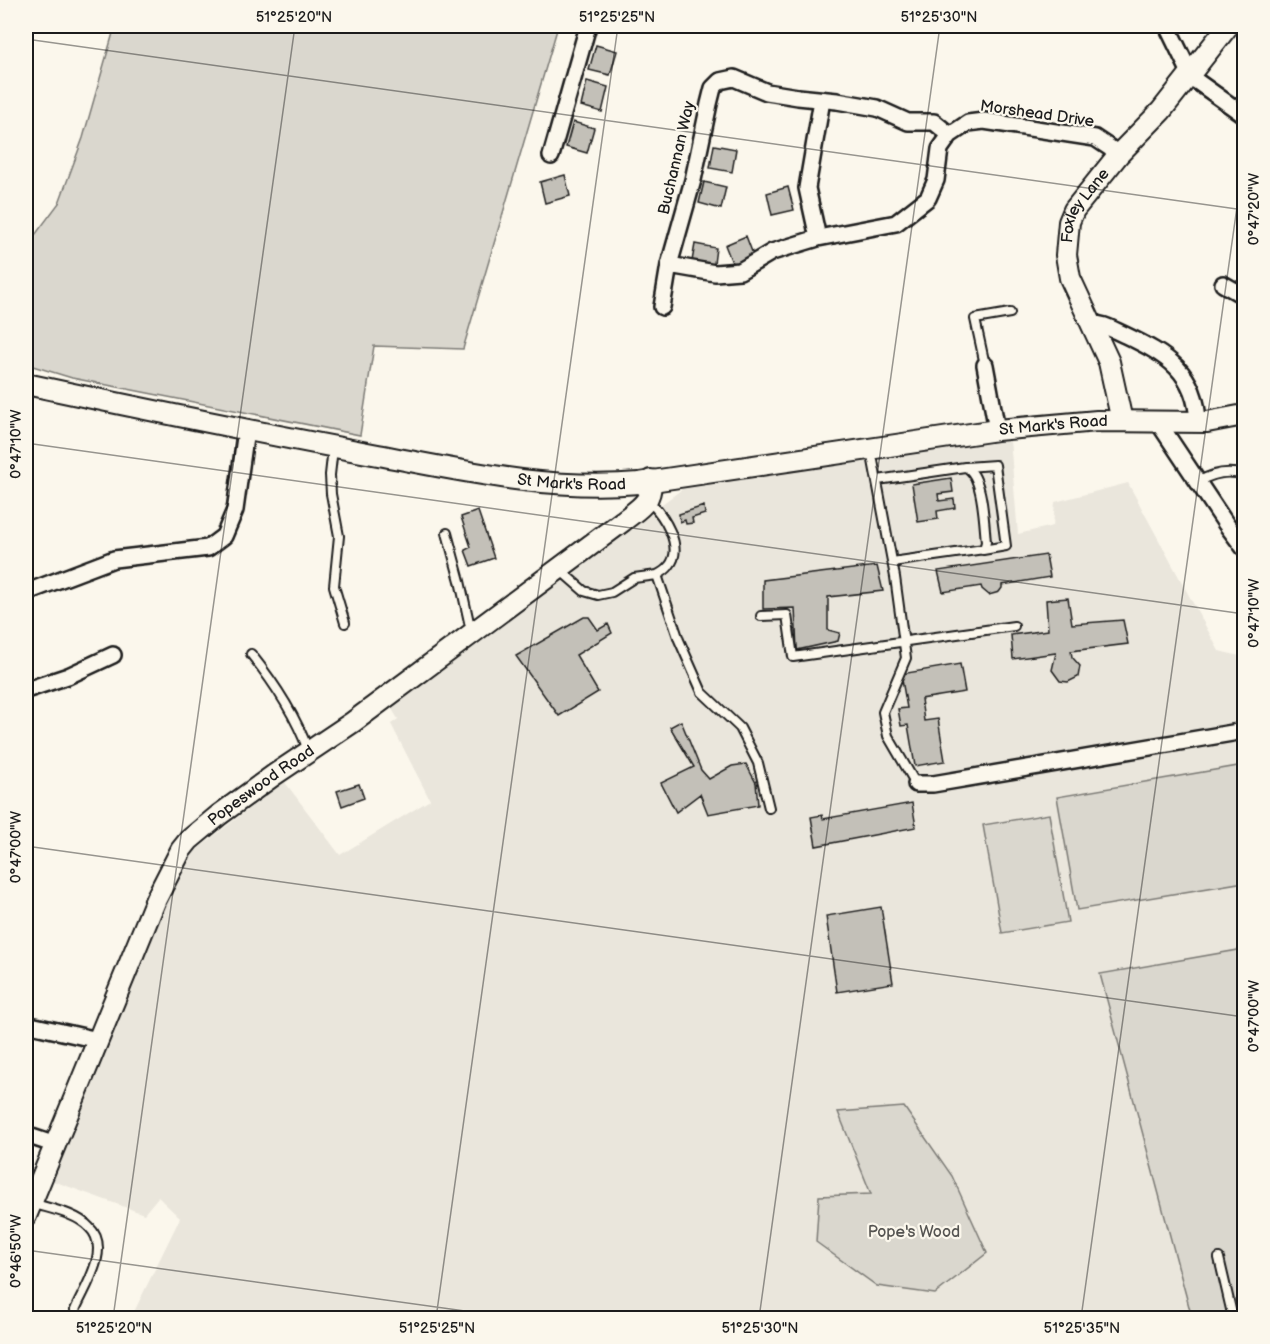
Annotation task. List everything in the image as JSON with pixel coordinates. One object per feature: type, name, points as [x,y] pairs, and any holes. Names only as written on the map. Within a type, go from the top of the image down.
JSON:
[{"type":"street","points":[[551,156],[588,26]]},
{"type":"street","points":[[1167,26],[1189,74],[1245,115]]},
{"type":"street","name":"Foxley Lane","points":[[1122,421],[1109,362],[1071,278],[1066,255],[1067,231],[1074,210],[1119,154],[1161,111],[1221,27]]},
{"type":"street","name":"Buchannan Way","points":[[662,307],[669,266],[693,180],[713,88],[720,81],[734,78],[767,92],[837,100],[877,108],[908,122],[934,122],[950,135]]},
{"type":"street","points":[[818,238],[807,188],[822,100]]},
{"type":"street","name":"Morshead Drive","points":[[950,135],[968,123],[976,122],[1032,128],[1095,138],[1119,154]]},
{"type":"street","points":[[669,266],[716,273],[740,271],[772,252],[818,238],[896,223],[928,198],[936,180],[940,149],[950,135]]},
{"type":"street","points":[[1223,284],[1245,296]]},
{"type":"street","points":[[1090,324],[1101,323],[1148,346],[1169,360],[1193,388],[1198,422]]},
{"type":"street","points":[[985,365],[997,430]]},
{"type":"street","name":"St Mark's Road","points":[[27,390],[501,478],[542,483],[609,486],[997,430],[1122,421],[1198,422],[1245,415]]},
{"type":"street","points":[[1158,422],[1226,524],[1245,548]]},
{"type":"street","points":[[27,592],[114,559],[208,548],[224,536],[235,510],[246,430]]},
{"type":"street","points":[[648,500],[652,491],[651,480]]},
{"type":"street","name":"Popeswood Road","points":[[28,1207],[56,1145],[156,899],[181,850],[189,840],[219,815],[353,722],[648,500]]},
{"type":"street","points":[[26,690],[68,676],[113,655]]},
{"type":"street","points":[[916,784],[933,784],[1245,731]]},
{"type":"street","points":[[26,1024],[98,1040]]},
{"type":"street","points":[[26,1136],[56,1145]]},
{"type":"lane","points":[[985,365],[975,319],[1010,313]]},
{"type":"lane","points":[[333,447],[330,475],[339,537],[334,586],[345,623]]},
{"type":"lane","points":[[871,450],[892,562],[906,658],[883,712],[888,736],[916,784]]},
{"type":"lane","points":[[878,480],[964,467],[995,465],[1006,546],[892,562]]},
{"type":"lane","points":[[964,467],[970,469],[974,474],[978,485],[986,542],[985,548],[981,550]]},
{"type":"lane","points":[[1198,482],[1210,475],[1236,473],[1245,475]]},
{"type":"lane","points":[[558,569],[584,591],[598,595],[612,592],[634,578],[657,576],[669,566],[675,555],[671,534],[648,500]]},
{"type":"lane","points":[[447,533],[471,634]]},
{"type":"lane","points":[[657,576],[679,640],[702,692],[740,728],[758,763],[769,808]]},
{"type":"lane","points":[[761,616],[787,615],[793,657],[1014,626]]},
{"type":"lane","points":[[251,654],[273,681],[291,712],[308,752]]},
{"type":"lane","points":[[28,1207],[78,1219],[90,1227],[98,1240],[96,1264],[75,1310]]},
{"type":"lane","points":[[1219,1258],[1233,1318]]},
{"type":"shaded area","points":[[1010,440],[1018,534],[1053,526],[1055,502],[1128,483],[1219,651],[1244,657],[1244,949],[1100,975],[1192,1318],[131,1318],[180,1218],[158,1197],[144,1214],[53,1181],[181,862],[284,781],[340,855],[430,800],[391,724],[398,719],[389,704],[692,482]]},
{"type":"green space","points":[[115,26],[558,26],[463,349],[374,346],[360,435],[72,378],[26,364],[26,247],[59,203],[83,138]]},
{"type":"green space","points":[[1244,765],[1244,882],[1077,910],[1057,797]]},
{"type":"green space","points":[[1049,814],[1068,922],[1002,933],[983,825]]},
{"type":"green space","points":[[1244,949],[1244,1318],[1192,1318],[1100,974]]},
{"type":"green space","name":"Pope's Wood","points":[[904,1107],[952,1176],[987,1253],[935,1294],[877,1286],[816,1242],[819,1196],[871,1194],[838,1112]]},
{"type":"building","points":[[606,26],[625,26],[624,30]]},
{"type":"building","points":[[596,45],[617,51],[610,75],[589,70]]},
{"type":"building","points":[[587,81],[608,87],[602,112],[581,106]]},
{"type":"building","points":[[573,122],[594,128],[587,153],[566,147]]},
{"type":"building","points":[[714,145],[736,149],[732,172],[710,168]]},
{"type":"building","points":[[565,175],[570,196],[545,203],[540,182]]},
{"type":"building","points":[[704,182],[726,187],[721,209],[699,203]]},
{"type":"building","points":[[788,187],[794,210],[772,215],[767,193]]},
{"type":"building","points":[[746,236],[754,257],[733,265],[725,245]]},
{"type":"building","points":[[695,244],[716,248],[713,271],[691,267]]},
{"type":"building","points":[[951,478],[953,492],[938,494],[939,501],[954,499],[955,508],[937,511],[938,519],[918,522],[912,484]]},
{"type":"building","points":[[704,506],[705,514],[692,518],[693,523],[686,524],[685,520],[680,522],[679,514]]},
{"type":"building","points":[[478,511],[494,558],[471,566],[465,550],[471,547],[461,517]]},
{"type":"building","points":[[1046,555],[1050,577],[1002,585],[999,592],[989,595],[981,586],[943,592],[938,571]]},
{"type":"building","points":[[877,566],[883,591],[828,597],[828,630],[840,633],[838,641],[797,650],[795,608],[763,609],[763,580]]},
{"type":"building","points":[[1068,598],[1072,624],[1123,620],[1128,644],[1071,651],[1072,657],[1080,666],[1078,677],[1068,682],[1060,681],[1052,670],[1056,653],[1013,659],[1011,635],[1048,630],[1046,600]]},
{"type":"building","points":[[584,617],[589,617],[598,630],[608,624],[612,633],[576,655],[598,692],[559,716],[516,656]]},
{"type":"building","points":[[960,664],[965,692],[921,699],[924,721],[938,719],[945,761],[915,766],[908,725],[901,726],[898,709],[907,708],[901,674]]},
{"type":"building","points":[[681,721],[701,770],[709,779],[732,766],[746,764],[756,783],[758,805],[708,814],[700,794],[676,812],[661,783],[694,767],[670,727]]},
{"type":"building","points":[[359,784],[364,798],[342,806],[337,791]]},
{"type":"building","points":[[912,803],[916,827],[816,846],[811,817],[822,815],[823,819]]},
{"type":"building","points":[[881,907],[893,983],[837,992],[826,916]]}]
